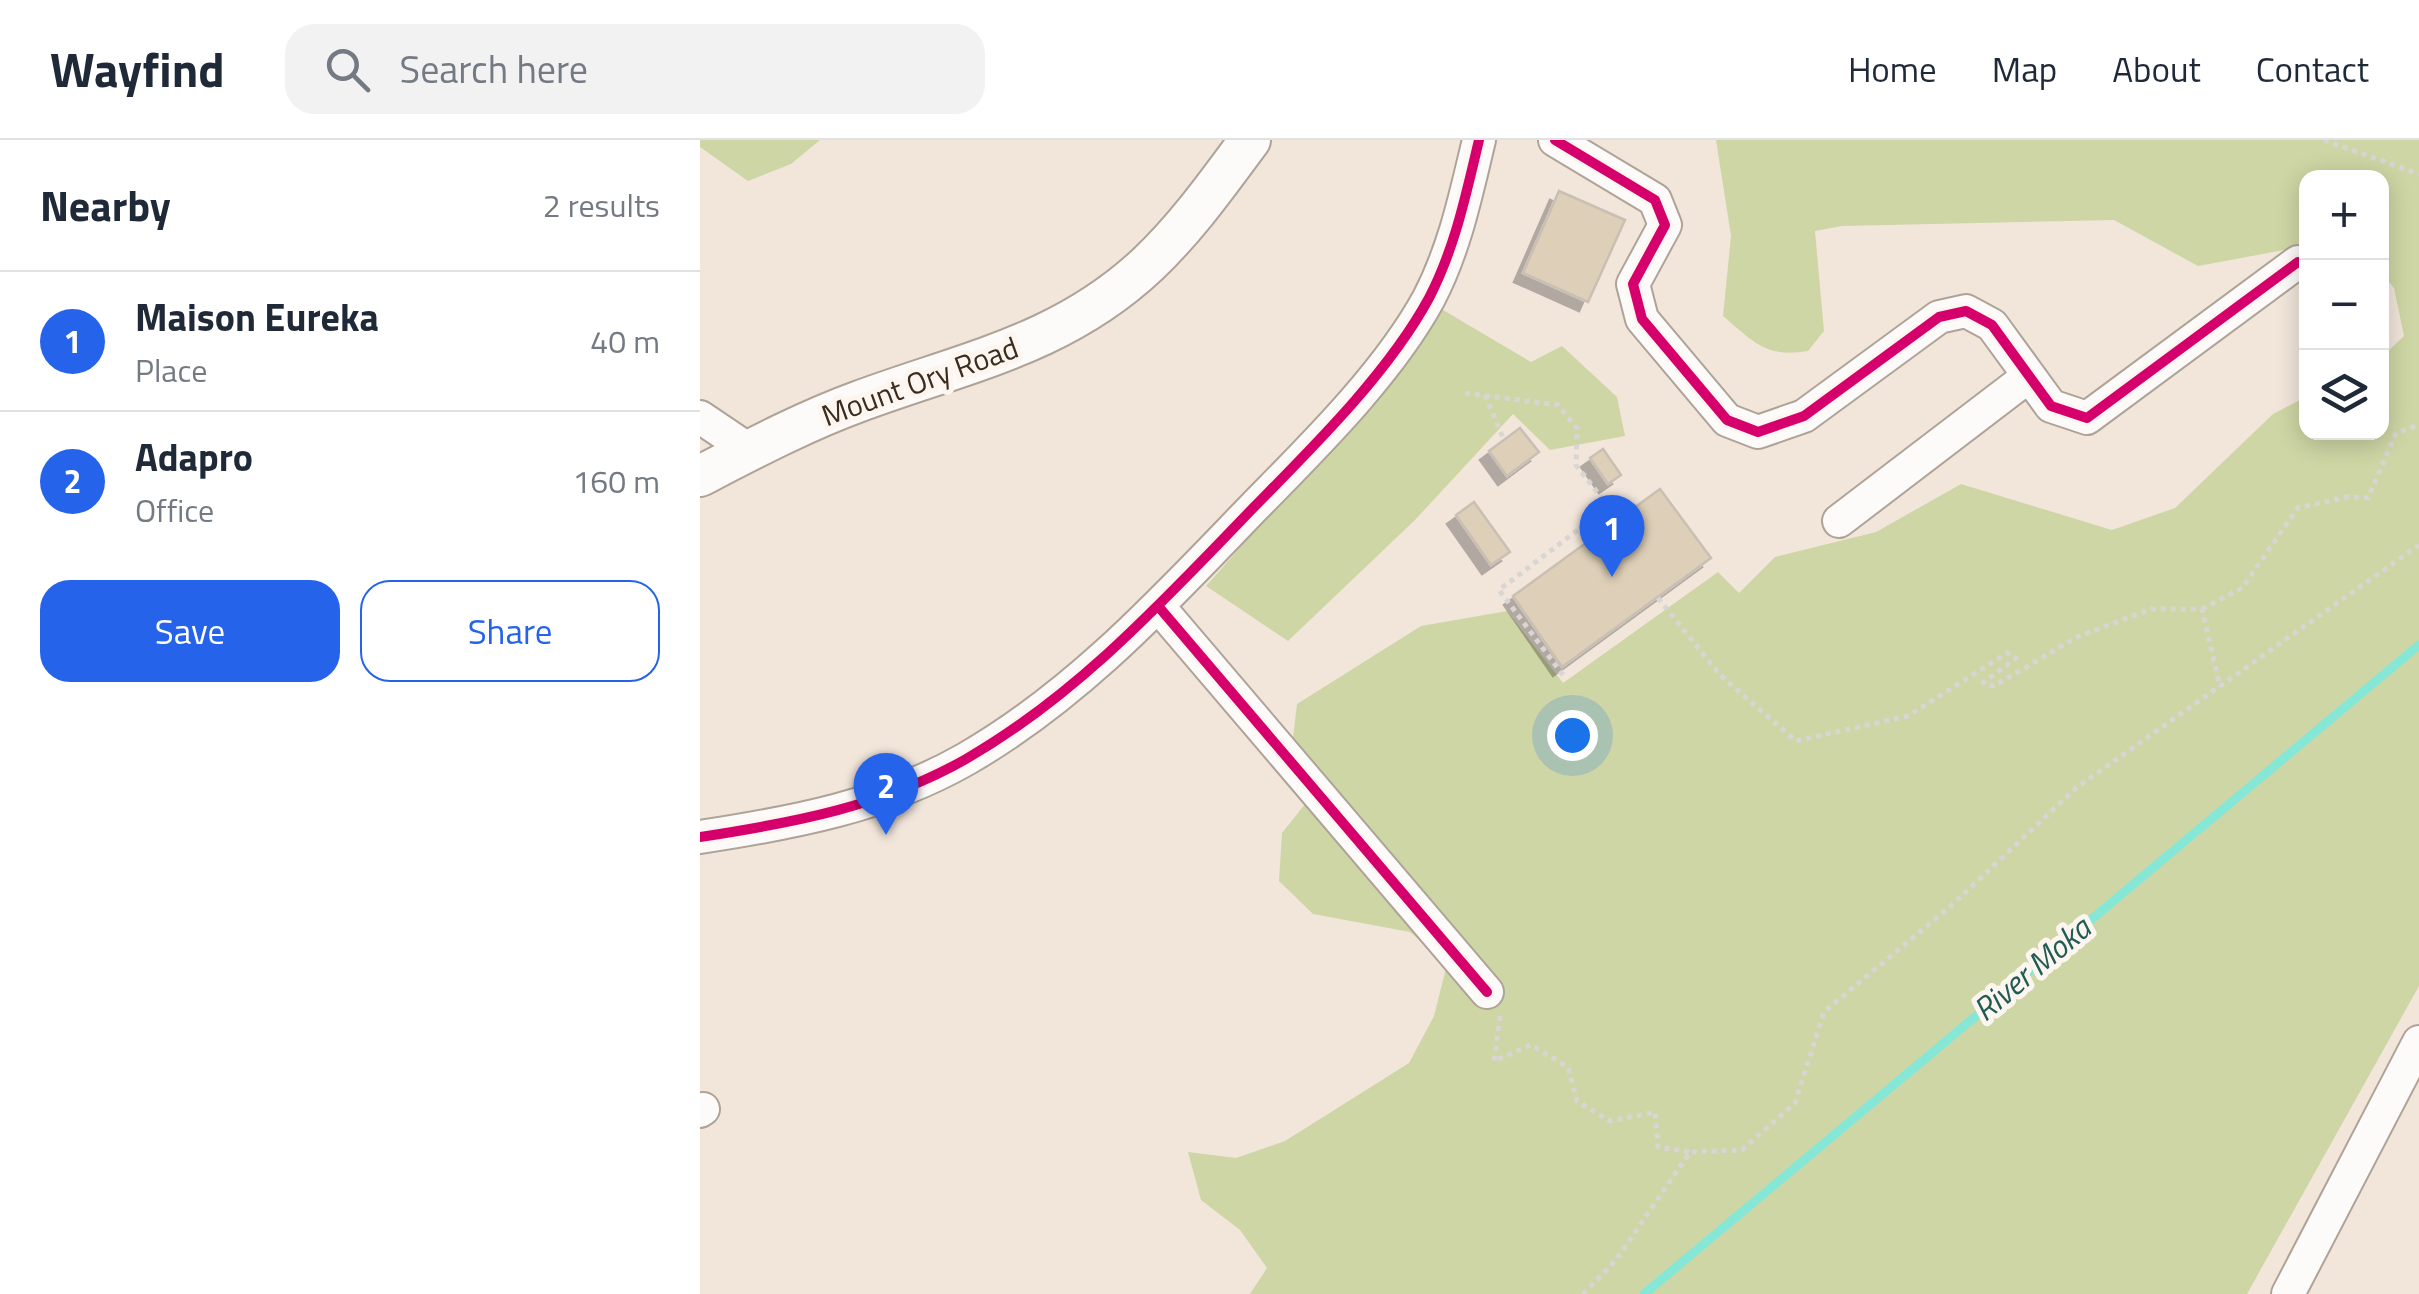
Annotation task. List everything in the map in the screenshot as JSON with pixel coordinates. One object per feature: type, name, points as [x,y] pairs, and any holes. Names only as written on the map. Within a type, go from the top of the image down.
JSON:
[{"type":"main road","name":"Mount Ory Road","points":[[700,476],[858,402],[1004,355],[1074,318],[1146,266],[1202,205],[1250,140]]},
{"type":"street","points":[[700,837],[810,820],[890,793],[966,758],[1106,659],[1300,460],[1374,373],[1428,300],[1453,244],[1479,140]]},
{"type":"street","points":[[1555,140],[1655,200],[1665,225],[1633,284],[1642,319],[1726,420],[1758,432],[1804,416],[1939,316],[1966,311],[1992,325],[2050,406],[2086,418],[2298,262]]},
{"type":"street","points":[[1840,520],[2029,376]]},
{"type":"street","points":[[700,416],[749,450]]},
{"type":"street","points":[[1158,606],[1487,992]]},
{"type":"street","points":[[2288,1294],[2416,1051]]},
{"type":"path","points":[[2324,140],[2419,174]]},
{"type":"path","points":[[1465,392],[1558,405],[1578,428],[1576,465],[1618,520]]},
{"type":"path","points":[[1485,395],[1504,440]]},
{"type":"path","points":[[1658,598],[1720,675],[1796,741],[1908,716],[2006,653],[2016,658],[1983,683],[1994,686],[2077,638],[2150,609],[2202,609],[2242,588],[2298,508],[2346,497],[2368,498],[2396,433],[2419,425]]},
{"type":"path","points":[[1563,675],[1499,590],[1608,507]]},
{"type":"path","points":[[1487,992],[1502,1020],[1494,1061],[1531,1045],[1568,1067],[1577,1102],[1610,1121],[1655,1112],[1658,1147],[1690,1152],[1742,1150],[1795,1103],[1824,1012],[1952,905],[2076,788],[2419,546]]},
{"type":"path","points":[[2202,609],[2220,687]]},
{"type":"path","points":[[1583,1294],[1616,1260],[1690,1152]]},
{"type":"green space","points":[[700,140],[820,140],[791,164],[748,181],[700,147]]},
{"type":"green space","points":[[1716,140],[2419,140],[2419,986],[2247,1294],[1250,1294],[1267,1268],[1240,1230],[1201,1200],[1188,1152],[1236,1158],[1285,1141],[1409,1063],[1434,1016],[1447,964],[1410,932],[1313,914],[1279,881],[1282,833],[1313,794],[1291,754],[1297,704],[1421,626],[1507,611],[1563,683],[1718,572],[1739,593],[1775,557],[1876,532],[1961,484],[2112,530],[2175,508],[2273,414],[2299,401],[2299,440],[2389,440],[2389,350],[2404,336],[2394,288],[2389,282],[2389,170],[2299,170],[2299,247],[2198,266],[2114,220],[1842,226],[1815,231],[1824,331],[1808,351],[1793,353],[1761,346],[1723,316],[1731,236]]},
{"type":"green space","points":[[1438,307],[1531,362],[1562,346],[1617,397],[1625,436],[1550,450],[1513,414],[1415,520],[1288,641],[1206,586],[1327,449]]},
{"type":"building","points":[[1559,191],[1625,220],[1588,302],[1523,273]]},
{"type":"building","points":[[1520,428],[1539,452],[1507,476],[1489,451]]},
{"type":"building","points":[[1603,449],[1621,475],[1608,484],[1590,458]]},
{"type":"building","points":[[1660,489],[1711,558],[1562,667],[1513,596]]},
{"type":"building","points":[[1474,502],[1510,552],[1491,565],[1456,515]]},
{"type":"waterway","name":"River Moka","points":[[1644,1294],[2419,645]]},
{"type":"cycle path","points":[[700,837],[837,810],[935,775],[1007,733],[1120,643],[1325,433],[1393,353],[1429,298],[1446,260],[1479,140]]},
{"type":"cycle path","points":[[1555,140],[1655,200],[1665,225],[1633,284],[1642,319],[1727,420],[1758,432],[1804,416],[1939,317],[1966,311],[1992,325],[2051,406],[2087,418],[2298,262]]},
{"type":"cycle path","points":[[1158,606],[1487,992]]},
{"type":"place","name":"Maison Eureka","points":[[1612,577]]},
{"type":"place","name":"Adapro","points":[[886,835]]}]
